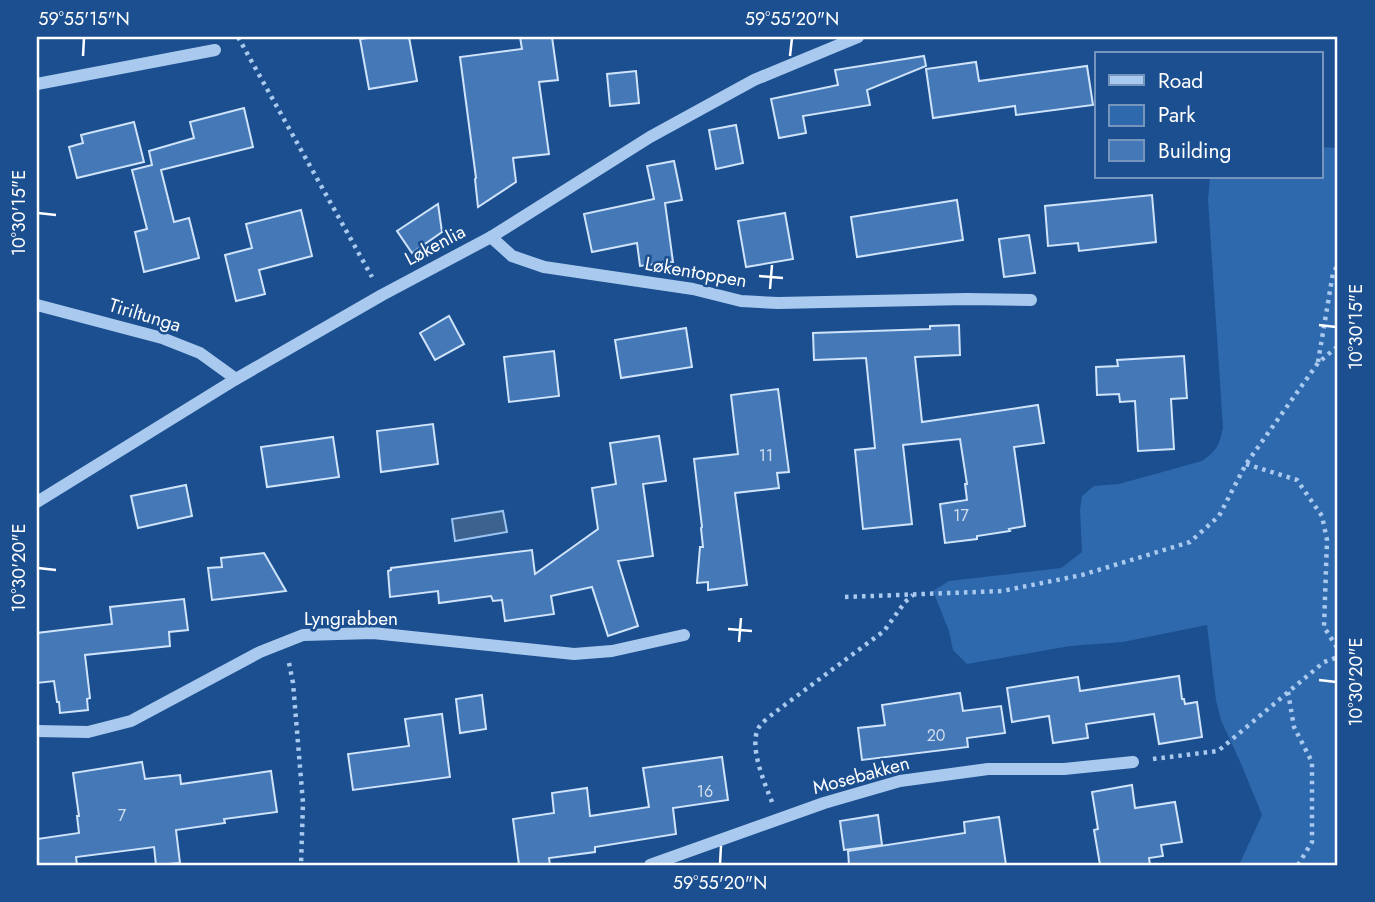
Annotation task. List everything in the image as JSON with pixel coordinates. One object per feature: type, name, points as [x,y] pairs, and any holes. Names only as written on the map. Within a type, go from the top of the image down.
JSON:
[{"type":"street","name":"Løkenlia","points":[[37,502],[236,379],[382,295],[491,237],[650,137],[754,80],[858,37]]},
{"type":"street","points":[[37,84],[215,50]]},
{"type":"street","name":"Løkentoppen","points":[[491,237],[512,257],[544,267],[693,289],[741,301],[778,303],[1031,300]]},
{"type":"street","name":"Tiriltunga","points":[[37,305],[162,338],[200,354],[236,379]]},
{"type":"street","name":"Lyngrabben","points":[[37,731],[88,732],[131,721],[260,652],[303,635],[373,633],[574,654],[612,651],[684,635]]},
{"type":"street","name":"Mosebakken","points":[[649,865],[824,803],[900,781],[988,769],[1064,769],[1133,762]]},
{"type":"path","points":[[238,37],[382,295]]},
{"type":"path","points":[[1318,363],[1333,274],[1338,265]]},
{"type":"path","points":[[845,597],[1002,591],[1082,575],[1190,542],[1219,516],[1246,464],[1318,363],[1338,346]]},
{"type":"path","points":[[1246,464],[1297,480],[1322,516],[1327,541],[1324,627],[1338,649]]},
{"type":"path","points":[[778,819],[759,765],[755,742],[758,728],[774,713],[884,631],[914,594]]},
{"type":"path","points":[[284,642],[293,682],[299,750],[303,803],[301,865]]},
{"type":"path","points":[[1133,762],[1218,751],[1324,662],[1338,657]]},
{"type":"path","points":[[1287,691],[1294,727],[1312,761],[1312,842],[1298,865]]},
{"type":"green space","points":[[1322,147],[1338,148],[1338,865],[1239,865],[1262,815],[1221,720],[1207,625],[1123,642],[1070,646],[967,664],[953,650],[949,631],[933,591],[949,581],[1061,568],[1082,552],[1082,496],[1094,486],[1119,484],[1202,461],[1219,443],[1223,428],[1208,200],[1210,178],[1322,178]]},
{"type":"shaded area","points":[[503,511],[507,532],[455,541],[452,519]]},
{"type":"building","points":[[409,37],[417,81],[369,89],[360,39]]},
{"type":"building","points":[[520,37],[552,37],[558,80],[539,82],[549,154],[513,158],[516,182],[478,207],[460,57],[522,49]]},
{"type":"building","points":[[924,56],[926,66],[867,90],[870,105],[803,116],[806,133],[779,138],[771,99],[838,85],[835,70]]},
{"type":"building","points":[[976,62],[979,81],[1087,66],[1093,105],[1016,115],[1015,106],[933,118],[926,69]]},
{"type":"building","points":[[636,71],[639,103],[610,106],[607,74]]},
{"type":"building","points":[[244,108],[253,147],[161,170],[174,222],[189,218],[199,258],[144,272],[135,232],[147,229],[132,170],[152,165],[149,151],[194,138],[190,122]]},
{"type":"building","points":[[134,122],[144,162],[77,178],[69,147],[83,143],[81,135]]},
{"type":"building","points":[[736,125],[743,163],[716,169],[709,130]]},
{"type":"building","points":[[674,161],[682,200],[665,203],[673,262],[640,266],[637,243],[592,252],[584,214],[654,199],[647,166]]},
{"type":"building","points":[[1152,195],[1156,242],[1079,251],[1078,243],[1048,246],[1045,206]]},
{"type":"building","points":[[957,200],[963,240],[857,257],[851,217]]},
{"type":"building","points":[[438,204],[442,232],[412,253],[397,231]]},
{"type":"building","points":[[301,210],[312,256],[259,270],[265,294],[236,301],[225,255],[252,248],[246,224]]},
{"type":"building","points":[[785,213],[793,259],[746,267],[738,221]]},
{"type":"building","points":[[1029,235],[1035,273],[1004,277],[999,239]]},
{"type":"building","points":[[449,316],[464,344],[435,360],[420,333]]},
{"type":"building","points":[[959,325],[960,355],[915,357],[922,422],[1038,405],[1044,443],[1014,447],[1025,526],[977,536],[977,539],[945,543],[940,504],[967,500],[960,439],[903,445],[912,524],[863,529],[855,450],[875,448],[866,358],[814,360],[813,333],[930,329],[930,326]]},
{"type":"building","points":[[686,328],[692,367],[621,378],[615,340]]},
{"type":"building","points":[[554,351],[559,396],[509,402],[504,357]]},
{"type":"building","points":[[1184,356],[1187,398],[1171,399],[1174,449],[1138,451],[1135,401],[1120,402],[1119,394],[1097,395],[1096,367],[1118,366],[1117,360]]},
{"type":"building","points":[[778,389],[789,472],[777,473],[779,488],[735,493],[747,585],[708,590],[708,582],[697,583],[700,547],[703,547],[694,459],[738,454],[731,395]]},
{"type":"building","points":[[433,424],[438,464],[381,472],[377,431]]},
{"type":"building","points":[[659,436],[666,481],[643,484],[653,556],[618,561],[638,626],[608,636],[592,587],[551,596],[554,614],[505,621],[502,600],[493,601],[491,596],[439,603],[438,591],[390,597],[388,571],[391,568],[532,550],[535,574],[598,529],[592,488],[616,484],[610,443]]},
{"type":"building","points":[[333,437],[339,477],[267,487],[261,447]]},
{"type":"building","points":[[186,485],[192,516],[138,528],[131,496]]},
{"type":"building","points":[[264,553],[286,591],[212,600],[208,568],[222,567],[221,558]]},
{"type":"building","points":[[184,599],[188,630],[169,632],[170,646],[85,655],[90,698],[87,699],[88,710],[60,713],[54,681],[37,683],[37,633],[112,624],[110,607]]},
{"type":"building","points":[[1179,676],[1185,704],[1197,702],[1202,737],[1159,744],[1154,714],[1086,724],[1088,738],[1053,743],[1049,716],[1012,722],[1007,688],[1078,677],[1080,691]]},
{"type":"building","points":[[960,693],[963,711],[1001,706],[1005,733],[967,738],[968,747],[862,760],[858,728],[885,725],[882,705]]},
{"type":"building","points":[[482,695],[486,729],[460,733],[456,699]]},
{"type":"building","points":[[442,714],[450,777],[353,790],[348,754],[409,746],[405,719]]},
{"type":"building","points":[[722,757],[728,800],[673,808],[676,834],[595,847],[595,852],[549,858],[550,865],[519,865],[513,819],[554,813],[552,793],[587,788],[590,816],[649,807],[643,768]]},
{"type":"building","points":[[142,762],[145,779],[180,775],[181,784],[271,771],[277,812],[224,819],[225,823],[176,830],[180,863],[156,865],[154,847],[76,857],[77,865],[37,865],[37,839],[79,833],[73,773]]},
{"type":"building","points":[[1132,785],[1135,808],[1175,802],[1182,842],[1161,845],[1163,856],[1149,858],[1150,865],[1100,865],[1094,830],[1098,829],[1092,792]]},
{"type":"building","points":[[878,815],[882,845],[844,850],[840,821]]},
{"type":"building","points":[[999,817],[1006,865],[849,865],[848,851],[965,833],[964,822]]}]
